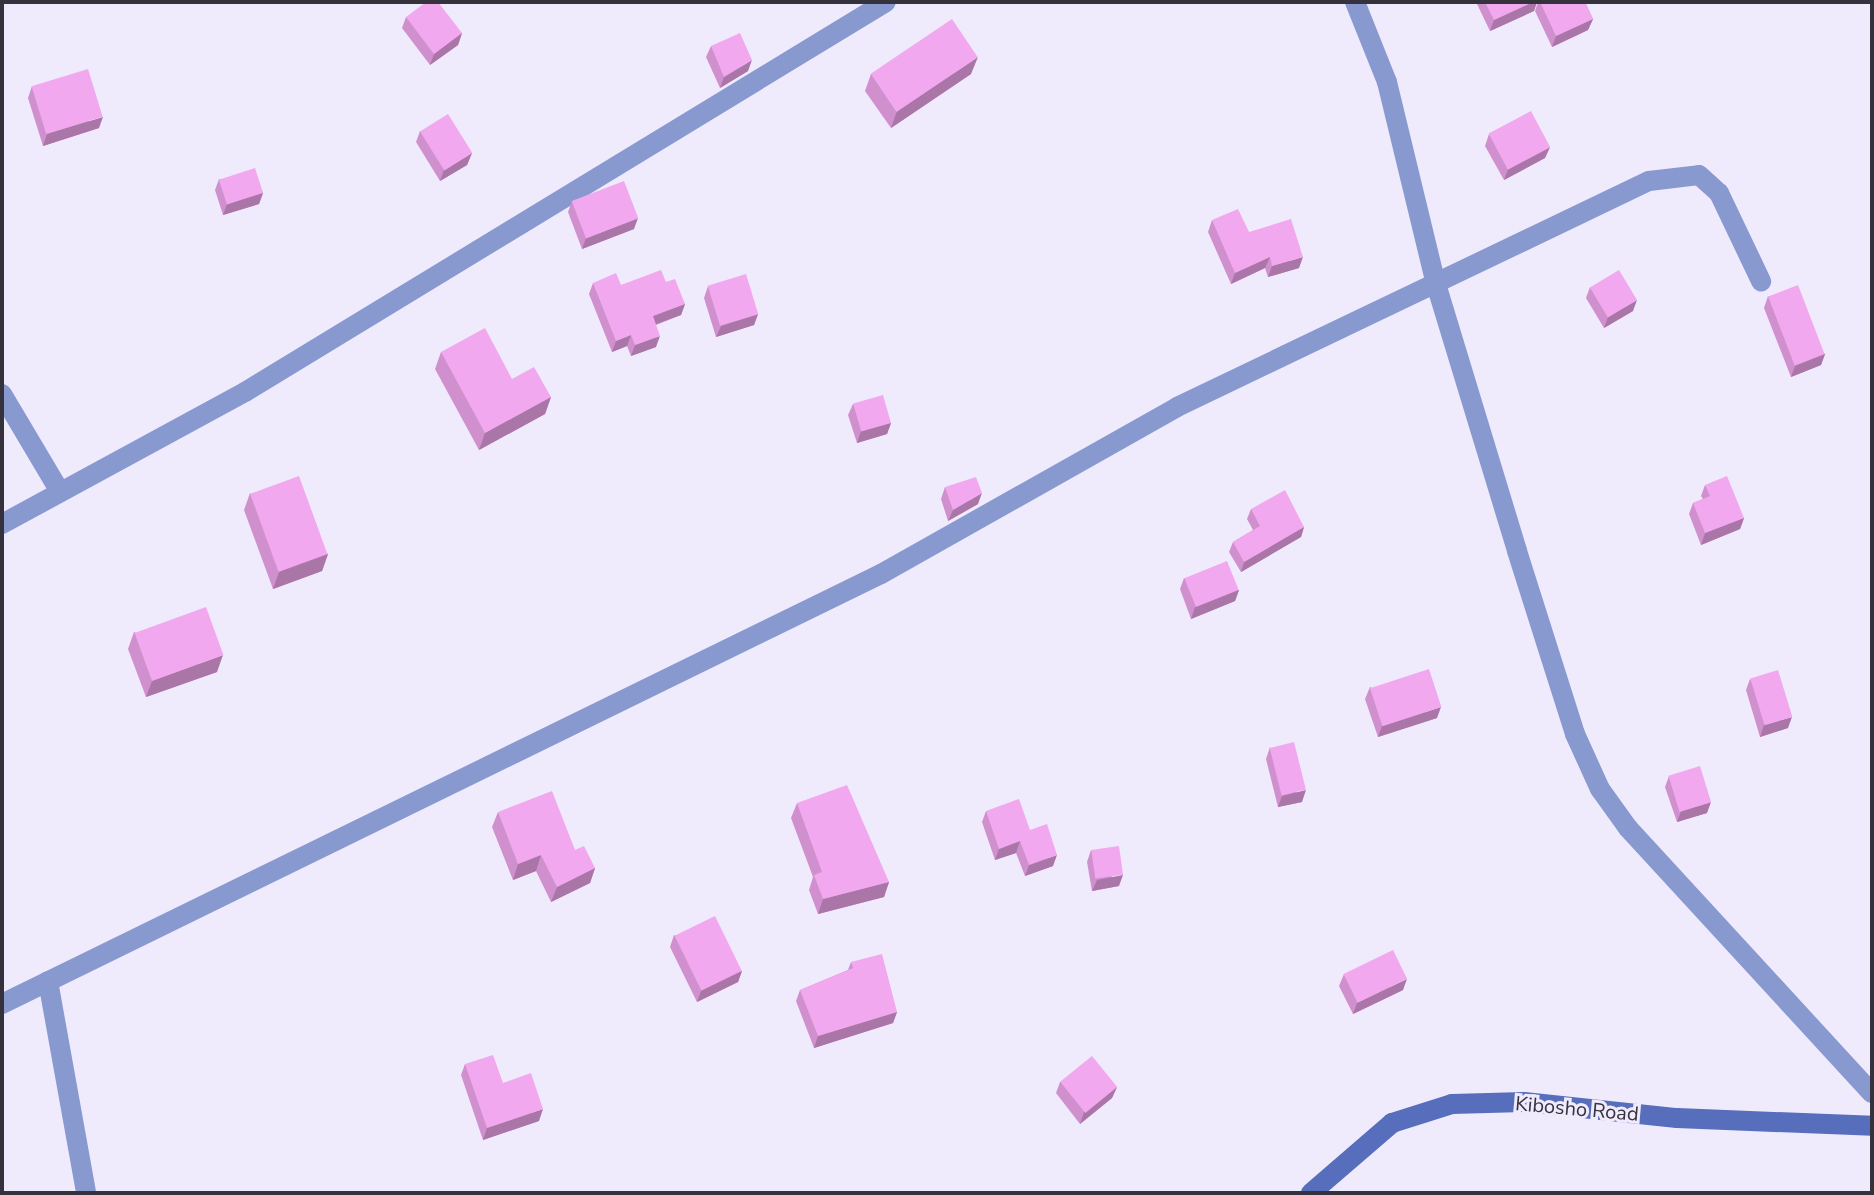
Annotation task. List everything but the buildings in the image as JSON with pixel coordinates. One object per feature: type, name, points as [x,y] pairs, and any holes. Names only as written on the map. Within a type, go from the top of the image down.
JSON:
[{"type":"main road","name":"Kibosho Road","points":[[1311,1193],[1392,1123],[1452,1104],[1524,1102],[1677,1118],[1872,1126]]},
{"type":"street","points":[[2,524],[59,490],[245,392],[886,2]]},
{"type":"street","points":[[1355,2],[1387,82],[1436,284],[1575,734],[1600,789],[1628,828],[1872,1093]]},
{"type":"street","points":[[2,1004],[881,574],[1177,407],[1649,181],[1674,175],[1699,175],[1719,193],[1761,281]]},
{"type":"street","points":[[2,394],[59,490]]},
{"type":"street","points":[[48,981],[86,1193]]}]
